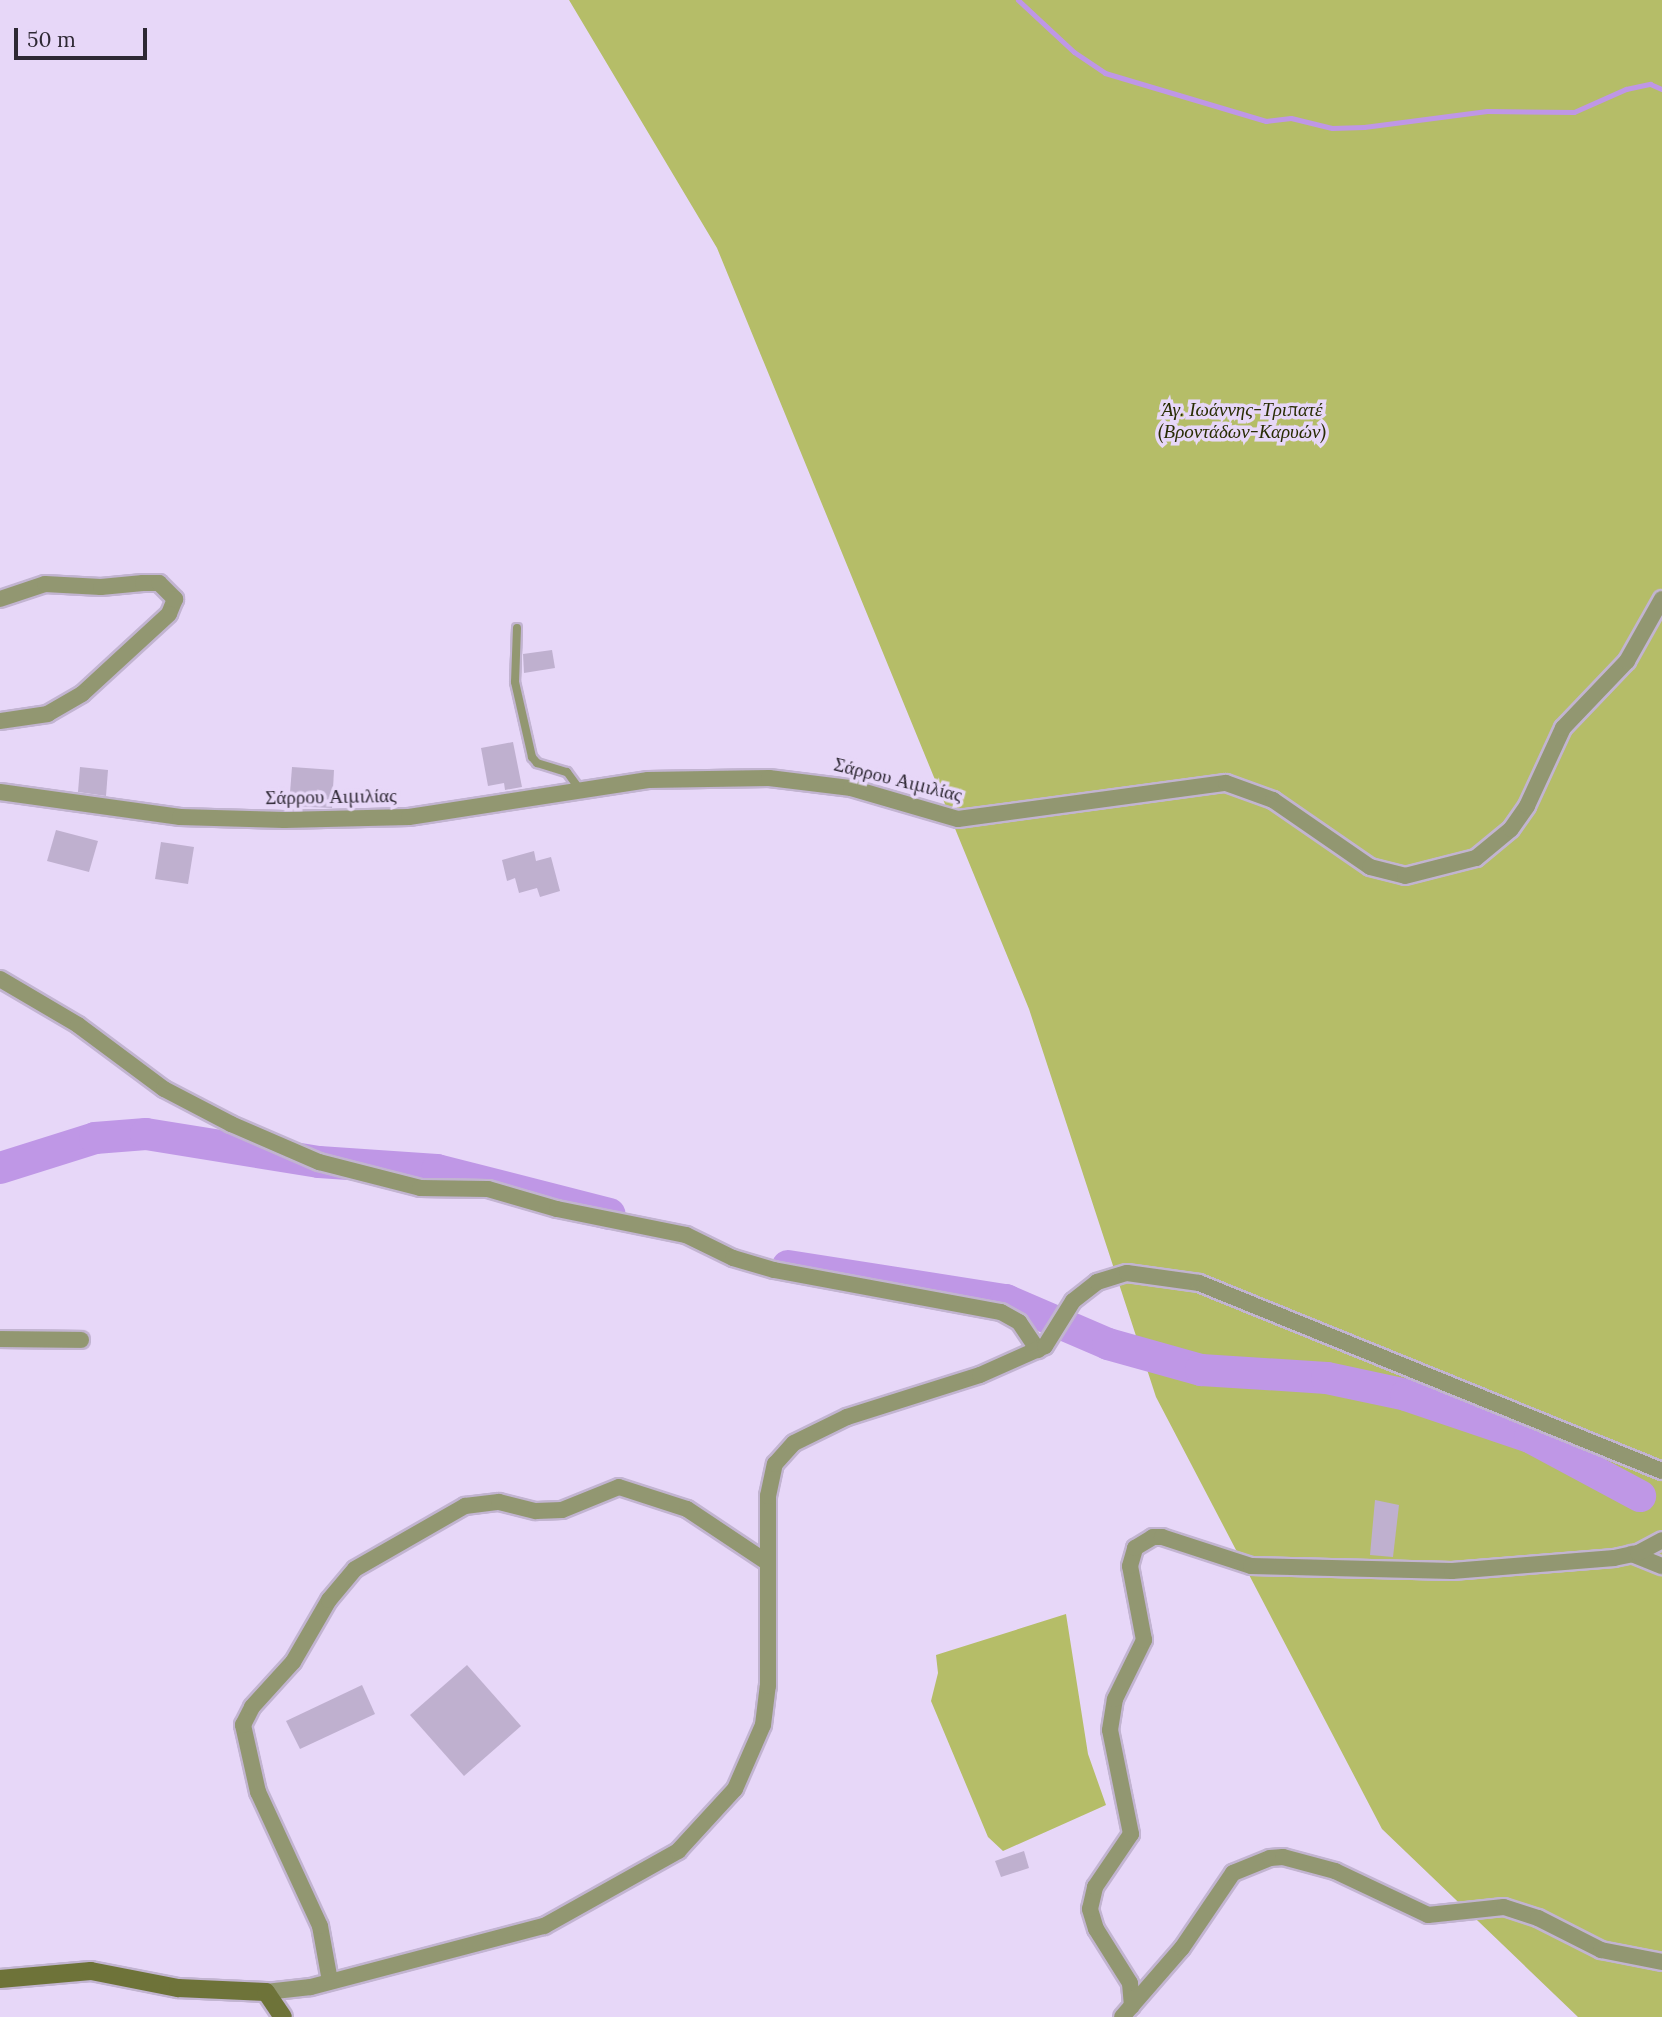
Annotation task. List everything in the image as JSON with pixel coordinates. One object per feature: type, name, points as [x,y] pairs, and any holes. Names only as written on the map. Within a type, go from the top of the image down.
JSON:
[{"type":"main road","points":[[0,1979],[91,1971],[178,1988],[266,1992],[283,2017]]},
{"type":"street","points":[[0,599],[46,584],[101,587],[159,583],[175,599],[169,614],[82,694],[48,714],[0,721]]},
{"type":"street","name":"Σάρρου Αιμιλίας","points":[[0,792],[180,817],[284,820],[409,817],[648,780],[799,780],[851,788],[958,819],[1200,783],[1237,784],[1289,810],[1370,867],[1405,876],[1476,858],[1511,829],[1527,806],[1563,728],[1627,661],[1662,599]]},
{"type":"street","points":[[0,979],[78,1025],[164,1088],[231,1124],[319,1162],[420,1188],[488,1189],[557,1209],[686,1235],[733,1258],[774,1270],[1000,1312],[1019,1322],[1038,1350]]},
{"type":"street","points":[[266,1992],[330,1982],[544,1926],[586,1900],[652,1870],[690,1840],[735,1789],[763,1725],[768,1686],[765,1561],[771,1476],[794,1443],[864,1410],[980,1375],[1038,1350],[1052,1339],[1083,1291],[1119,1275],[1154,1275],[1199,1283],[1662,1471]]},
{"type":"street","points":[[0,1339],[81,1340]]},
{"type":"street","points":[[330,1982],[320,1926],[258,1793],[242,1733],[252,1707],[293,1662],[345,1579],[465,1506],[499,1502],[536,1511],[562,1510],[619,1487],[687,1509],[765,1561]]},
{"type":"street","points":[[1127,2012],[1130,1983],[1096,1929],[1090,1909],[1095,1886],[1130,1834],[1110,1730],[1119,1688],[1144,1640],[1130,1566],[1135,1548],[1153,1537],[1163,1537],[1251,1566],[1452,1571],[1632,1554],[1656,1544]]},
{"type":"street","points":[[1632,1554],[1662,1566]]},
{"type":"street","points":[[1127,2012],[1182,1948],[1233,1873],[1283,1857],[1335,1871],[1411,1910],[1428,1915],[1504,1907],[1538,1918],[1601,1950],[1662,1962]]},
{"type":"lane","points":[[517,628],[515,682],[533,757],[537,763],[567,772],[581,791]]},
{"type":"green space","name":"Άγ. Ιωάννης-Τριπατέ (Βροντάδων-Καρυών)","points":[[569,0],[1662,0],[1662,2017],[1578,2017],[1382,1829],[1156,1397],[1029,1009],[717,248]]},
{"type":"green space","points":[[1066,1614],[1088,1754],[1106,1805],[1003,1851],[988,1837],[931,1701],[938,1673],[936,1655]]},
{"type":"building","points":[[552,650],[555,668],[524,673],[523,654]]},
{"type":"building","points":[[513,742],[522,787],[505,790],[504,783],[488,786],[481,748]]},
{"type":"building","points":[[80,767],[108,770],[106,796],[78,792]]},
{"type":"building","points":[[292,767],[334,770],[332,808],[289,806]]},
{"type":"building","points":[[56,830],[98,841],[89,872],[47,861]]},
{"type":"building","points":[[161,842],[194,847],[188,884],[155,879]]},
{"type":"building","points":[[534,851],[536,861],[551,857],[560,891],[540,897],[537,888],[519,893],[515,878],[507,881],[502,860]]},
{"type":"building","points":[[1375,1500],[1399,1505],[1393,1557],[1370,1555]]},
{"type":"building","points":[[467,1665],[521,1726],[464,1776],[410,1715]]},
{"type":"building","points":[[362,1685],[375,1714],[300,1749],[286,1721]]},
{"type":"building","points":[[1024,1851],[1029,1868],[1001,1877],[995,1861]]},
{"type":"waterway","points":[[1018,0],[1074,52],[1105,73],[1266,121],[1291,118],[1332,128],[1364,127],[1487,111],[1574,112],[1626,89],[1650,84],[1662,89]]},
{"type":"waterway","points":[[0,1168],[95,1138],[146,1134],[319,1162],[437,1170],[609,1214]]},
{"type":"waterway","points":[[788,1266],[1006,1300],[1108,1344],[1201,1370],[1327,1378],[1406,1395],[1530,1437],[1640,1496]]}]
